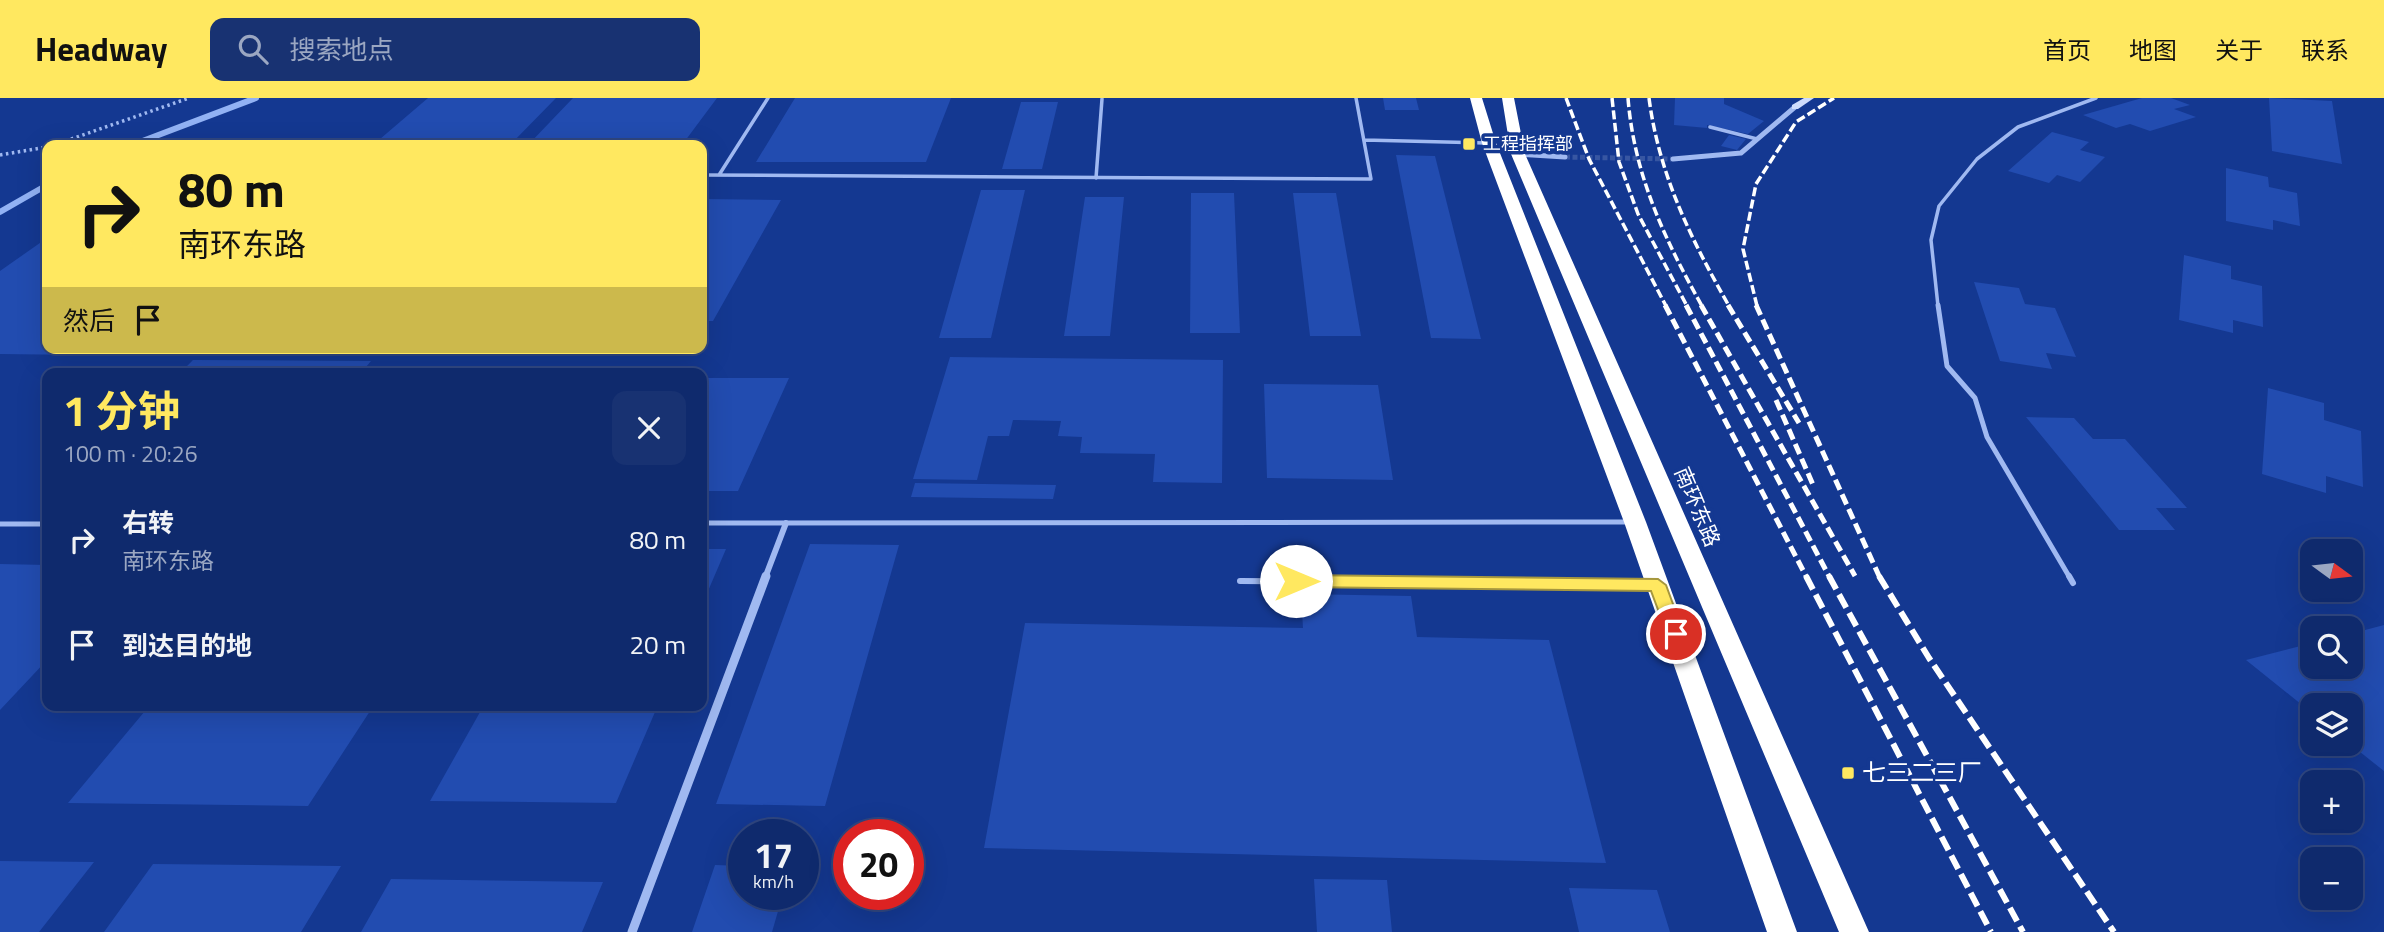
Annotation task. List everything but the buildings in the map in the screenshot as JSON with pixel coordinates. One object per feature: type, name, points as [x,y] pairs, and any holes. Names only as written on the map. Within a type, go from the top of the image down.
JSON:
[{"type":"highway","points":[[1476,98],[1489,143],[1635,522],[1783,932]]},
{"type":"highway","name":"南环东路","points":[[1508,98],[1518,154],[1854,932]]},
{"type":"street","points":[[1673,159],[1741,153],[1795,107],[1810,98]]},
{"type":"street","points":[[1518,154],[1565,157]]},
{"type":"street","points":[[632,932],[786,523]]},
{"type":"lane","points":[[719,175],[768,98]]},
{"type":"lane","points":[[707,176],[1371,179],[1356,98]]},
{"type":"lane","points":[[2073,583],[1987,438],[1975,398],[1947,366],[1932,268],[1931,240],[1940,206],[1977,159],[2018,127],[2096,98]]},
{"type":"lane","points":[[1096,178],[1102,99]]},
{"type":"lane","points":[[1710,127],[1757,139]]},
{"type":"lane","points":[[1364,140],[1489,143]]},
{"type":"lane","points":[[707,523],[1635,522]]},
{"type":"lane","points":[[0,524],[42,524]]},
{"type":"lane","points":[[1240,581],[1436,580],[1658,585]]},
{"type":"path","points":[[68,140],[189,98]]},
{"type":"path","points":[[0,155],[42,148]]},
{"type":"waterway","points":[[145,140],[256,98]]},
{"type":"waterway","points":[[0,212],[42,188]]},
{"type":"tunnel","points":[[1565,157],[1673,159]]},
{"type":"railway","points":[[1566,98],[1589,159],[1666,306]]},
{"type":"railway","points":[[1612,98],[1619,162],[1638,214],[1687,306]]},
{"type":"railway","points":[[1628,98],[1637,154],[1653,206],[1702,306]]},
{"type":"railway","points":[[1649,98],[1660,154],[1678,206],[1729,306]]},
{"type":"railway","points":[[1757,306],[1743,249],[1756,184],[1796,122],[1834,98]]},
{"type":"railway","points":[[1665,305],[1807,578]]},
{"type":"railway","points":[[1686,305],[1830,578]]},
{"type":"railway","points":[[1701,305],[1855,576]]},
{"type":"railway","points":[[1728,305],[1799,423]]},
{"type":"railway","points":[[1756,305],[1879,577]]},
{"type":"railway","points":[[1776,400],[1814,487]]},
{"type":"railway","points":[[1806,576],[1991,932]]},
{"type":"railway","points":[[1829,576],[2023,932]]},
{"type":"railway","points":[[1879,577],[1929,658],[2114,932]]},
{"type":"place","name":"工程指挥部","points":[[1469,144]]},
{"type":"place","name":"七三二三厂","points":[[1848,773]]},
{"type":"route","points":[[1296,581],[1436,580],[1658,585],[1676,634]]}]
